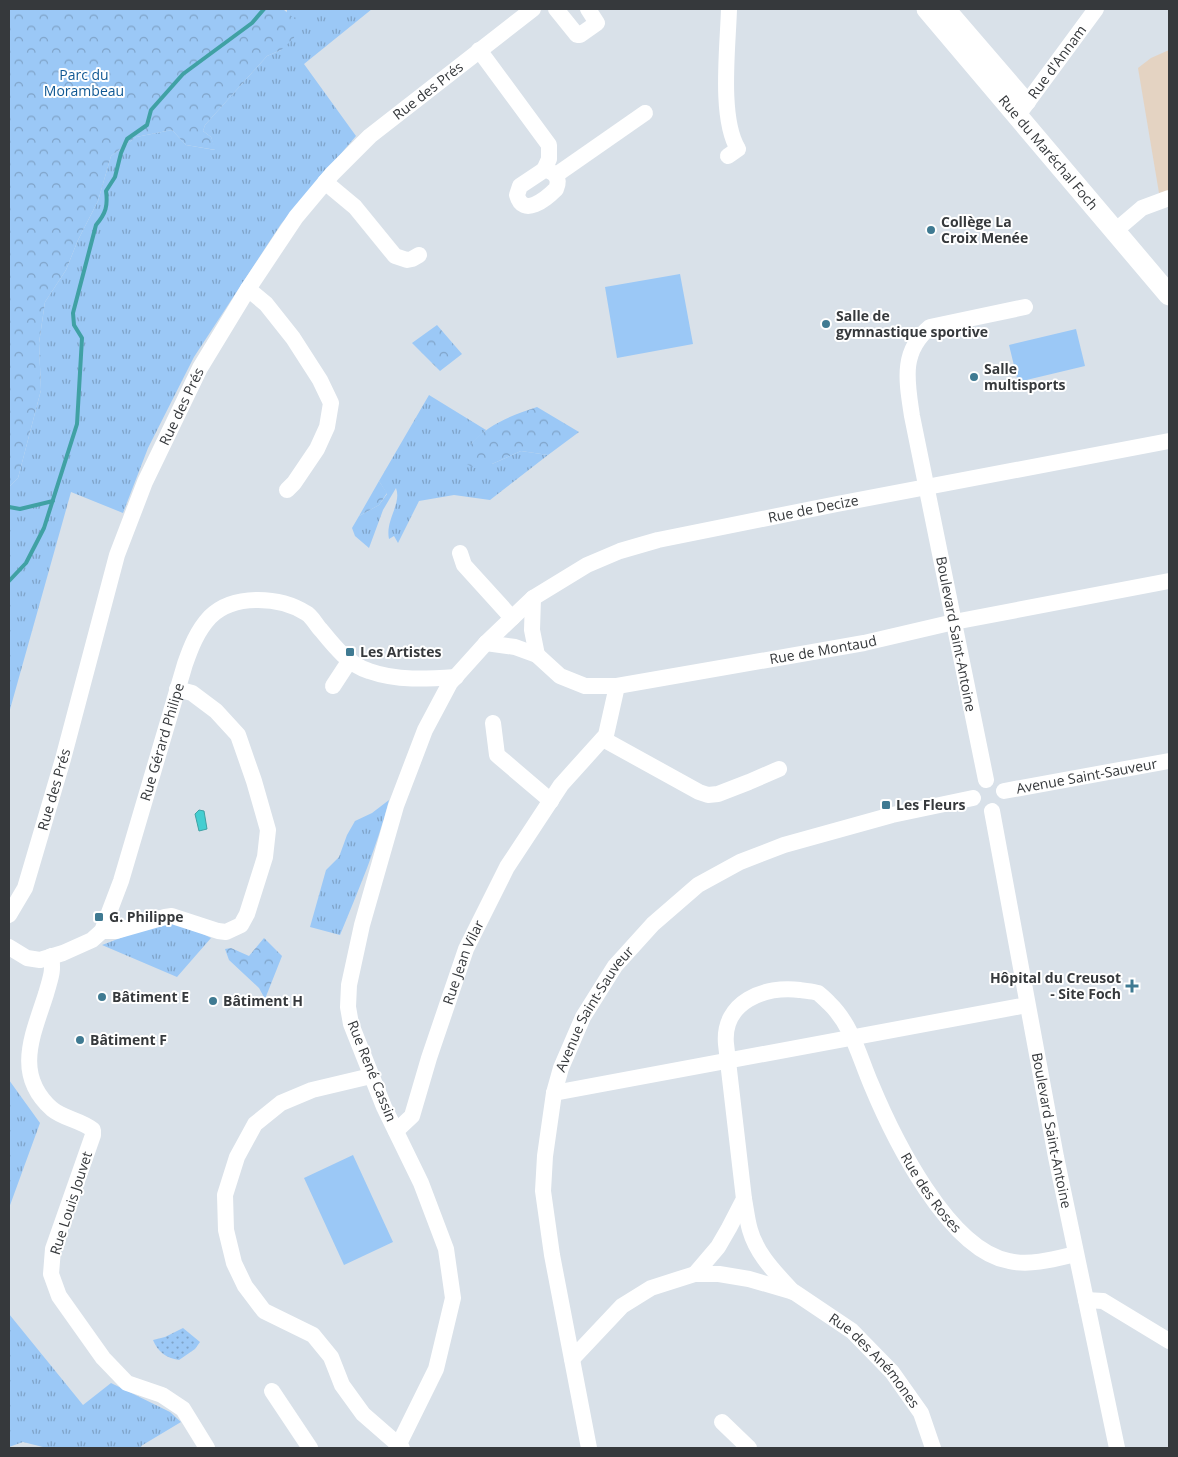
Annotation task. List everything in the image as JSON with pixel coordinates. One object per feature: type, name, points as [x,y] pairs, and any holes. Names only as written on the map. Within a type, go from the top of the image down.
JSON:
[{"type":"main road","name":"Rue du Maréchal Foch","points":[[928,9],[1023,108],[1073,183],[1169,296]]},
{"type":"street","name":"Rue des Prés","points":[[9,915],[25,888],[63,759],[117,555],[145,482],[200,368],[248,289],[296,217],[325,182],[370,136],[533,9]]},
{"type":"street","points":[[556,9],[577,35],[580,35],[597,23],[588,9]]},
{"type":"street","points":[[728,156],[738,149],[729,127],[727,113],[729,9]]},
{"type":"street","points":[[948,9],[1023,108]]},
{"type":"street","name":"Rue d'Annam","points":[[1023,108],[1096,9]]},
{"type":"street","points":[[478,50],[549,145],[550,172],[645,113]]},
{"type":"street","points":[[325,182],[355,207],[395,256],[407,260],[412,260],[418,256]]},
{"type":"street","points":[[1115,231],[1142,208],[1169,198]]},
{"type":"street","points":[[248,289],[266,304],[293,338],[320,380],[331,403],[328,427],[317,449],[294,483],[287,490]]},
{"type":"street","name":"Boulevard Saint-Antoine","points":[[986,780],[912,416],[907,376],[910,354],[919,336],[930,327],[1025,307]]},
{"type":"street","name":"Rue de Decize","points":[[486,643],[533,598],[587,565],[620,551],[658,540],[1169,441]]},
{"type":"street","points":[[460,553],[464,565],[512,618]]},
{"type":"street","name":"Rue de Montaud","points":[[486,643],[515,648],[537,655],[560,676],[585,686],[617,686],[864,643],[954,622],[1169,581]]},
{"type":"street","points":[[533,598],[532,630],[537,655]]},
{"type":"street","name":"Rue Gérard Philipe","points":[[102,931],[121,881],[177,690],[196,634],[211,616],[233,603],[252,600],[278,602],[307,613],[344,656],[368,671],[406,679],[456,677]]},
{"type":"street","name":"Rue René Cassin","points":[[399,1447],[436,1368],[453,1298],[446,1248],[421,1183],[371,1076],[351,1024],[348,1007],[349,985],[362,925],[396,806],[425,730],[450,683],[486,643]]},
{"type":"street","points":[[333,686],[350,660]]},
{"type":"street","name":"Rue Jean Vilar","points":[[396,1131],[412,1116],[420,1083],[466,949],[508,867],[551,801],[561,786],[606,735],[617,686]]},
{"type":"street","points":[[9,947],[27,958],[40,960],[63,953],[92,940],[102,931],[116,931],[165,917],[172,916],[205,928],[226,932],[240,925],[247,914],[256,886],[264,857],[268,830],[254,781],[238,736],[216,711],[192,694],[177,690]]},
{"type":"street","points":[[493,723],[497,755],[551,801]]},
{"type":"street","points":[[603,739],[699,792],[708,795],[718,794],[779,769]]},
{"type":"street","name":"Avenue Saint-Sauveur","points":[[1004,792],[1169,761]]},
{"type":"street","points":[[986,780],[995,780],[1000,783],[1004,792],[1003,804],[992,811],[984,811],[978,807],[973,798],[976,787],[979,783],[986,780]]},
{"type":"street","name":"Avenue Saint-Sauveur","points":[[589,1448],[552,1255],[544,1191],[545,1156],[554,1093],[561,1068],[583,1017],[616,966],[653,924],[698,885],[740,862],[784,845],[892,815],[973,798]]},
{"type":"street","name":"Boulevard Saint-Antoine","points":[[992,811],[1056,1156],[1117,1448]]},
{"type":"street","name":"Rue Louis Jouvet","points":[[51,956],[53,971],[30,1046],[28,1066],[33,1084],[52,1109],[67,1118],[87,1125],[93,1130],[93,1135],[53,1249],[51,1274],[59,1296],[103,1358],[127,1383],[162,1395],[183,1409],[207,1448]]},
{"type":"street","name":"Rue des Roses","points":[[728,1060],[725,1038],[728,1024],[738,1006],[759,994],[785,988],[817,993],[831,1004],[853,1038],[871,1083],[903,1149],[926,1188],[960,1233],[994,1257],[1009,1262],[1035,1262],[1076,1254]]},
{"type":"street","points":[[554,1093],[1028,1005]]},
{"type":"street","name":"Rue des Anémones","points":[[728,1060],[744,1199],[750,1231],[759,1250],[771,1268],[794,1292],[852,1331],[892,1372],[921,1413],[933,1448]]},
{"type":"street","points":[[371,1076],[312,1090],[282,1103],[255,1124],[237,1157],[225,1195],[226,1230],[234,1263],[245,1286],[264,1311],[312,1335],[331,1357],[342,1385],[363,1414],[399,1447]]},
{"type":"street","points":[[695,1274],[718,1247],[730,1228],[744,1199]]},
{"type":"street","name":"Rue des Anémones","points":[[572,1359],[622,1306],[651,1288],[695,1274],[719,1274],[749,1278],[794,1292]]},
{"type":"street","points":[[1086,1300],[1103,1301],[1169,1340]]},
{"type":"street","points":[[272,1391],[310,1448]]},
{"type":"street","points":[[722,1422],[749,1448]]},
{"type":"shaded area","points":[[1169,50],[1169,191],[1159,193],[1138,68],[1151,58]]},
{"type":"shaded area","points":[[199,810],[204,811],[207,829],[199,831],[195,814]]},
{"type":"green space","name":"Parc du Morambeau","points":[[9,9],[283,9],[296,20],[294,38],[281,50],[267,56],[205,125],[203,131],[211,137],[216,150],[186,145],[172,130],[136,137],[111,156],[98,201],[78,240],[66,270],[45,302],[39,343],[41,390],[18,478],[9,487]]},
{"type":"green space","points":[[283,9],[372,9],[304,64],[356,136],[281,224],[194,357],[148,448],[123,513],[71,492],[9,713],[9,487],[18,478],[41,390],[39,343],[45,302],[66,270],[78,240],[98,201],[111,156],[136,137],[172,130],[186,145],[215,150],[211,137],[203,131],[205,125],[267,56],[281,50],[287,10]]},
{"type":"green space","points":[[680,274],[693,344],[617,358],[605,287]]},
{"type":"green space","points":[[437,325],[462,354],[440,371],[412,343]]},
{"type":"green space","points":[[1076,329],[1085,366],[1018,382],[1009,345]]},
{"type":"green space","points":[[429,395],[486,430],[471,444],[492,464],[521,451],[548,455],[490,500],[454,495],[419,501],[398,543],[394,536],[389,539],[388,532],[397,500],[396,488],[383,510],[369,548],[355,536],[352,528],[359,516],[379,505],[387,494],[379,481]]},
{"type":"green space","points":[[537,407],[579,432],[548,455],[521,451],[492,464],[474,468],[461,461],[470,446],[485,431],[510,417]]},
{"type":"green space","points":[[379,481],[387,493],[379,505],[359,516]]},
{"type":"green space","points":[[389,800],[373,852],[340,935],[310,927],[326,870],[339,857],[347,835],[355,821],[372,813]]},
{"type":"green space","points":[[179,922],[211,938],[177,977],[102,945],[152,926]]},
{"type":"green space","points":[[264,938],[282,956],[265,999],[259,988],[229,960],[225,949],[231,948],[249,956]]},
{"type":"green space","points":[[9,1080],[40,1123],[9,1208]]},
{"type":"green space","points":[[353,1155],[393,1242],[344,1265],[304,1178]]},
{"type":"green space","points":[[9,1314],[83,1405],[111,1383],[170,1412],[181,1422],[141,1446],[142,1448],[47,1448],[23,1442],[9,1447]]},
{"type":"green space","points":[[183,1328],[200,1342],[195,1349],[179,1360],[170,1358],[157,1348],[153,1340],[165,1337]]},
{"type":"waterway","points":[[9,581],[26,563],[44,528],[77,424],[82,338],[74,325],[73,313],[96,225],[106,209],[106,191],[115,177],[121,153],[127,139],[147,125],[151,110],[183,74],[252,23],[264,9]]},
{"type":"waterway","points":[[9,507],[20,509],[53,501]]},
{"type":"place","name":"Collège La Croix Menée","points":[[931,230]]},
{"type":"place","name":"Salle de gymnastique sportive","points":[[826,324]]},
{"type":"place","name":"Salle multisports","points":[[974,377]]},
{"type":"place","name":"Les Artistes","points":[[350,652]]},
{"type":"place","name":"Les Fleurs","points":[[886,805]]},
{"type":"place","name":"G. Philippe","points":[[99,917]]},
{"type":"place","name":"Hôpital du Creusot - Site Foch","points":[[1132,986]]},
{"type":"place","name":"Bâtiment E","points":[[102,997]]},
{"type":"place","name":"Bâtiment H","points":[[213,1001]]},
{"type":"place","name":"Bâtiment F","points":[[80,1040]]}]
